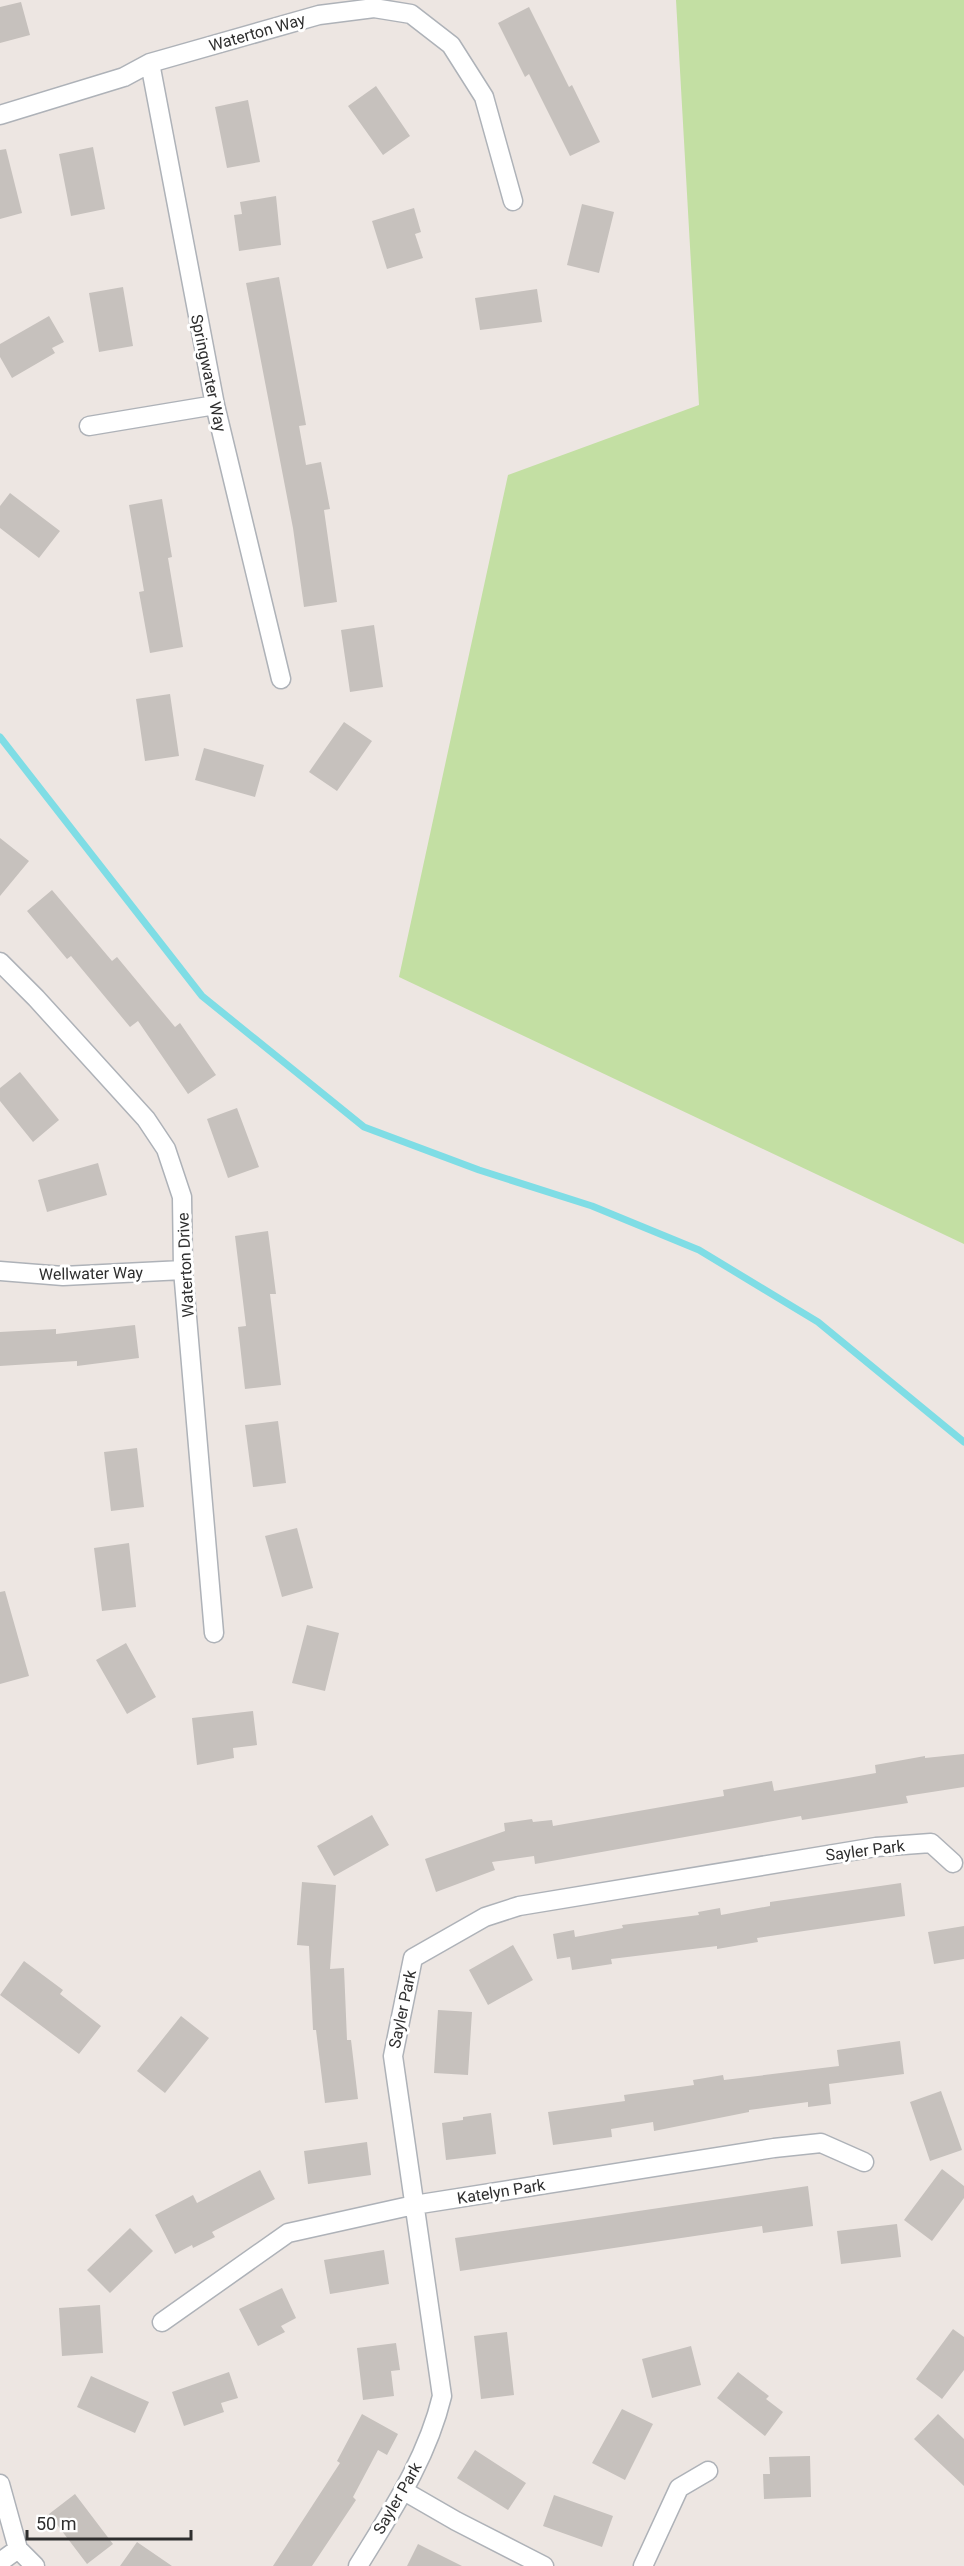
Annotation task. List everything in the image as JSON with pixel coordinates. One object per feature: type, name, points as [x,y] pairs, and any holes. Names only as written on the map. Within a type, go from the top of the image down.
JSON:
[{"type":"street","name":"Waterton Way","points":[[0,115],[124,77],[150,63],[319,15],[374,8],[411,14],[451,45],[484,97],[513,201]]},
{"type":"street","name":"Springwater Way","points":[[150,63],[215,405],[281,679]]},
{"type":"street","points":[[89,426],[215,405]]},
{"type":"street","name":"Waterton Drive","points":[[0,962],[138,1110],[166,1149],[182,1197],[183,1270],[214,1634]]},
{"type":"street","name":"Wellwater Way","points":[[0,1271],[63,1276],[183,1270]]},
{"type":"street","name":"Sayler Park","points":[[358,2566],[404,2491],[433,2430],[442,2396],[393,2056],[413,1958],[485,1917],[519,1906],[876,1847],[931,1843],[953,1863]]},
{"type":"street","name":"Katelyn Park","points":[[162,2322],[288,2233],[414,2205],[774,2148],[820,2143],[864,2162]]},
{"type":"street","points":[[643,2566],[679,2488],[708,2471]]},
{"type":"street","points":[[0,2484],[18,2549],[35,2566]]},
{"type":"street","points":[[404,2491],[456,2522],[544,2566]]},
{"type":"street","points":[[0,2562],[18,2549]]},
{"type":"green space","points":[[676,0],[964,0],[964,1244],[399,977],[508,475],[699,405]]},
{"type":"building","points":[[21,2],[30,35],[0,43],[0,7]]},
{"type":"building","points":[[529,7],[569,87],[572,85],[600,142],[570,156],[529,74],[525,77],[498,23]]},
{"type":"building","points":[[376,86],[410,136],[383,155],[348,106]]},
{"type":"building","points":[[248,100],[260,162],[227,168],[215,107]]},
{"type":"building","points":[[93,147],[105,209],[71,216],[59,154]]},
{"type":"building","points":[[6,149],[22,213],[0,219],[0,150]]},
{"type":"building","points":[[276,196],[281,245],[239,251],[234,215],[242,214],[240,202]]},
{"type":"building","points":[[582,204],[614,212],[599,273],[567,265]]},
{"type":"building","points":[[414,208],[421,232],[415,234],[423,258],[387,269],[372,221]]},
{"type":"building","points":[[279,277],[306,425],[299,426],[306,465],[321,462],[330,509],[324,510],[337,602],[304,607],[293,528],[246,283]]},
{"type":"building","points":[[123,287],[133,346],[99,352],[89,293]]},
{"type":"building","points":[[537,289],[542,322],[480,330],[475,298]]},
{"type":"building","points":[[49,316],[64,342],[52,348],[55,353],[12,378],[0,357],[0,344]]},
{"type":"building","points":[[10,493],[60,531],[39,558],[0,528],[0,506]]},
{"type":"building","points":[[162,499],[172,557],[168,558],[183,647],[150,653],[139,592],[144,591],[129,505]]},
{"type":"building","points":[[374,625],[383,687],[350,692],[341,630]]},
{"type":"building","points":[[170,694],[179,756],[145,761],[136,699]]},
{"type":"building","points":[[344,722],[372,741],[337,791],[309,772]]},
{"type":"building","points":[[204,748],[264,765],[255,797],[195,780]]},
{"type":"building","points":[[0,838],[29,861],[0,896]]},
{"type":"building","points":[[52,890],[112,961],[117,957],[175,1027],[180,1023],[216,1075],[188,1094],[138,1021],[130,1027],[71,956],[67,959],[27,911]]},
{"type":"building","points":[[20,1072],[59,1120],[33,1142],[0,1101],[0,1088]]},
{"type":"building","points":[[237,1108],[259,1167],[228,1178],[207,1119]]},
{"type":"building","points":[[98,1163],[107,1195],[47,1212],[38,1180]]},
{"type":"building","points":[[268,1231],[276,1294],[270,1294],[281,1385],[245,1389],[238,1327],[246,1326],[235,1236]]},
{"type":"building","points":[[135,1325],[139,1358],[77,1366],[77,1361],[0,1366],[0,1332],[56,1329],[56,1334]]},
{"type":"building","points":[[278,1421],[286,1483],[253,1487],[245,1425]]},
{"type":"building","points":[[137,1448],[144,1507],[111,1511],[104,1452]]},
{"type":"building","points":[[297,1528],[313,1588],[282,1597],[265,1536]]},
{"type":"building","points":[[129,1543],[136,1607],[102,1611],[94,1548]]},
{"type":"building","points":[[5,1591],[29,1676],[0,1684],[0,1592]]},
{"type":"building","points":[[307,1625],[339,1633],[325,1691],[292,1683]]},
{"type":"building","points":[[126,1643],[156,1697],[127,1714],[96,1660]]},
{"type":"building","points":[[253,1711],[257,1745],[233,1748],[234,1758],[197,1765],[192,1718]]},
{"type":"building","points":[[964,1754],[964,1787],[906,1796],[908,1803],[802,1820],[801,1816],[535,1864],[534,1856],[492,1862],[495,1870],[436,1892],[425,1859],[505,1831],[504,1823],[532,1819],[533,1822],[552,1820],[553,1826],[724,1796],[723,1790],[772,1781],[774,1791],[876,1773],[875,1765],[925,1756],[925,1758]]},
{"type":"building","points":[[372,1815],[389,1845],[334,1876],[317,1846]]},
{"type":"building","points":[[302,1882],[336,1885],[330,1969],[344,1968],[347,2040],[351,2040],[358,2099],[325,2103],[316,2030],[313,2030],[309,1946],[297,1945]]},
{"type":"building","points":[[901,1883],[905,1916],[757,1938],[758,1942],[717,1949],[717,1946],[611,1959],[612,1964],[572,1970],[570,1957],[557,1959],[553,1934],[574,1930],[575,1937],[623,1928],[622,1925],[699,1915],[698,1912],[720,1908],[721,1915],[770,1906],[770,1902]]},
{"type":"building","points":[[964,1926],[964,1959],[934,1964],[928,1932]]},
{"type":"building","points":[[513,1945],[533,1980],[488,2005],[469,1970]]},
{"type":"building","points":[[24,1961],[63,1990],[60,1994],[101,2026],[79,2054],[0,1995]]},
{"type":"building","points":[[438,2010],[472,2012],[468,2075],[434,2073]]},
{"type":"building","points":[[181,2016],[209,2038],[165,2093],[137,2071]]},
{"type":"building","points":[[900,2041],[904,2074],[829,2084],[831,2104],[808,2107],[808,2102],[749,2110],[749,2112],[654,2131],[653,2122],[611,2129],[612,2137],[553,2145],[548,2112],[625,2101],[624,2095],[694,2085],[693,2080],[723,2075],[724,2080],[839,2066],[837,2050]]},
{"type":"building","points":[[941,2091],[962,2150],[930,2161],[910,2102]]},
{"type":"building","points":[[491,2113],[496,2154],[446,2160],[442,2123]]},
{"type":"building","points":[[367,2142],[371,2175],[308,2184],[304,2151]]},
{"type":"building","points":[[942,2169],[964,2186],[964,2198],[932,2241],[904,2220]]},
{"type":"building","points":[[260,2170],[275,2199],[212,2232],[215,2237],[175,2254],[155,2215],[193,2195],[197,2203]]},
{"type":"building","points":[[808,2186],[813,2226],[763,2233],[762,2226],[460,2271],[455,2238]]},
{"type":"building","points":[[897,2224],[901,2257],[841,2264],[837,2231]]},
{"type":"building","points":[[130,2228],[153,2251],[110,2293],[87,2270]]},
{"type":"building","points":[[384,2250],[389,2284],[330,2294],[324,2260]]},
{"type":"building","points":[[282,2288],[296,2318],[281,2326],[285,2332],[258,2346],[239,2309]]},
{"type":"building","points":[[100,2305],[103,2353],[62,2356],[59,2308]]},
{"type":"building","points":[[953,2329],[964,2337],[964,2370],[942,2399],[916,2379]]},
{"type":"building","points":[[507,2332],[514,2395],[481,2399],[474,2336]]},
{"type":"building","points":[[396,2343],[400,2370],[391,2371],[394,2396],[363,2400],[357,2348]]},
{"type":"building","points":[[691,2346],[701,2385],[652,2398],[642,2359]]},
{"type":"building","points":[[229,2372],[238,2398],[221,2403],[224,2412],[184,2426],[172,2392]]},
{"type":"building","points":[[738,2372],[769,2396],[766,2399],[783,2412],[765,2436],[717,2398]]},
{"type":"building","points":[[91,2376],[149,2402],[135,2433],[77,2407]]},
{"type":"building","points":[[622,2409],[653,2424],[625,2480],[592,2463]]},
{"type":"building","points":[[362,2414],[398,2434],[387,2455],[378,2450],[353,2497],[356,2500],[312,2566],[273,2566],[340,2463],[337,2461]]},
{"type":"building","points":[[938,2414],[964,2439],[964,2486],[914,2439]]},
{"type":"building","points":[[475,2450],[526,2483],[508,2510],[457,2478]]},
{"type":"building","points":[[810,2456],[811,2497],[764,2499],[763,2474],[770,2474],[769,2457]]},
{"type":"building","points":[[75,2494],[113,2544],[87,2564],[49,2514]]},
{"type":"building","points":[[554,2495],[613,2516],[602,2547],[543,2526]]},
{"type":"building","points":[[137,2542],[172,2566],[120,2566]]},
{"type":"building","points":[[418,2544],[462,2566],[407,2566]]},
{"type":"waterway","points":[[0,737],[202,996],[364,1127],[479,1170],[592,1206],[699,1250],[818,1322],[964,1442]]}]
